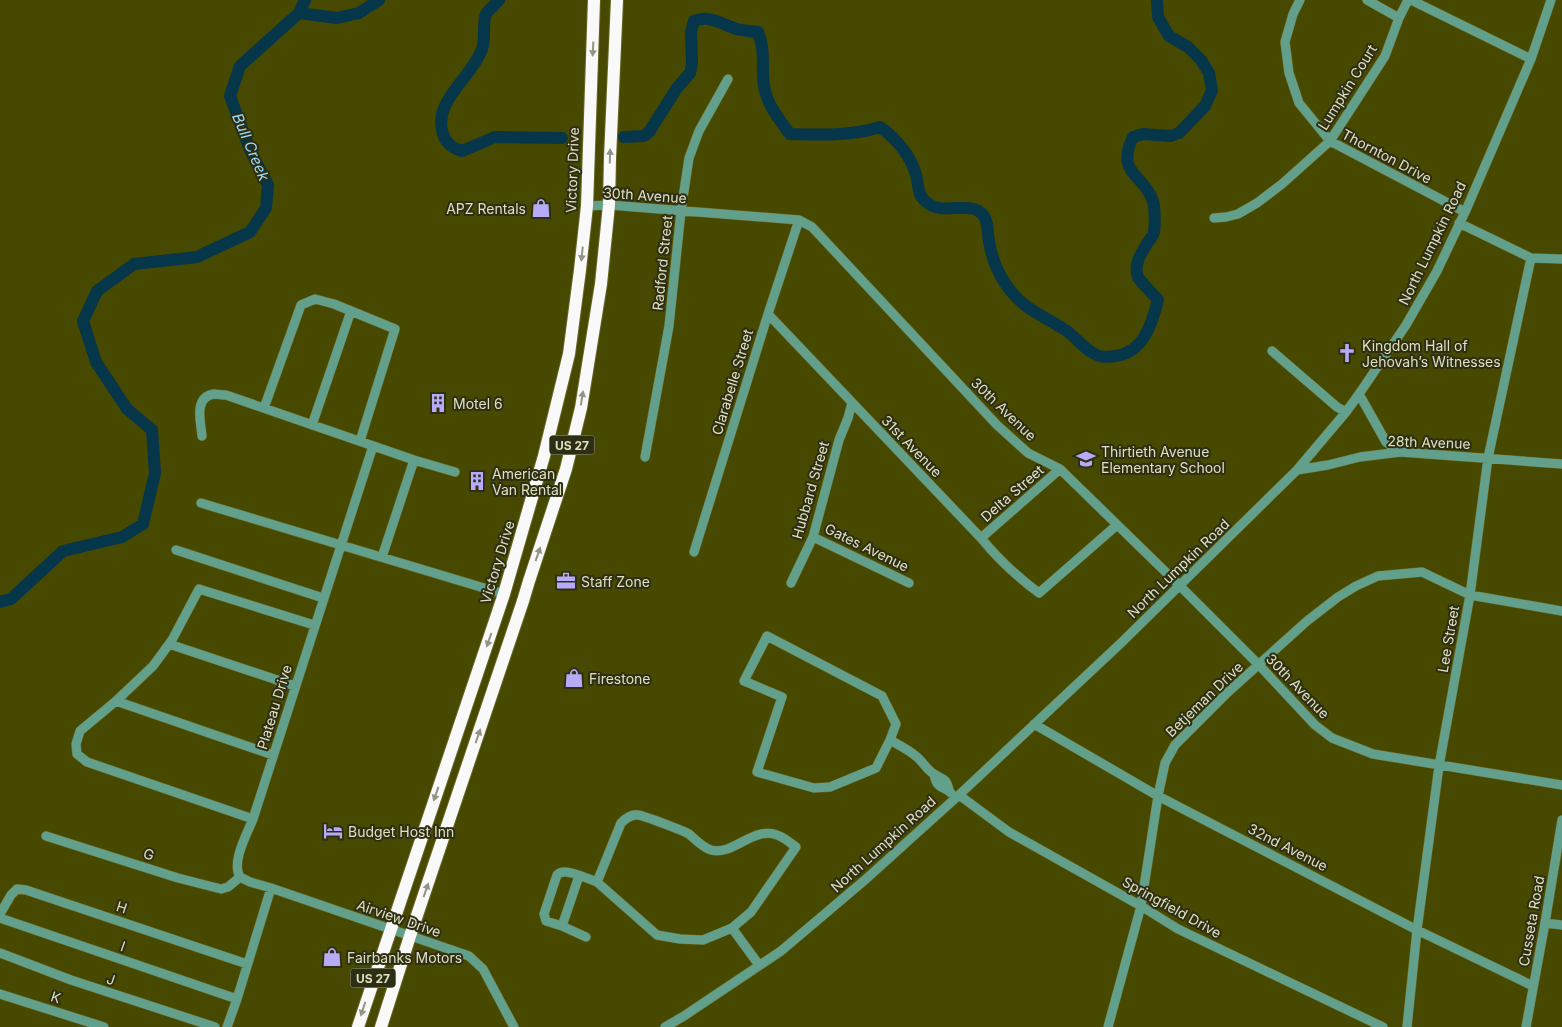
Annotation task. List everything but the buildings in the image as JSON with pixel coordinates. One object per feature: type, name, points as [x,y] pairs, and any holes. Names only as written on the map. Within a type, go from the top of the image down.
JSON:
[{"type":"highway","name":"Victory Drive","points":[[358,1027],[504,594],[544,456],[568,354],[587,206],[594,0]]},
{"type":"highway","name":"US 27","points":[[381,1027],[524,601],[528,581],[566,468],[581,408],[601,284],[609,205],[616,0]]},
{"type":"highway","points":[[504,594],[524,601]]},
{"type":"street","name":"Thornton Drive","points":[[1300,0],[1293,14],[1285,42],[1289,73],[1300,103],[1330,141],[1464,212]]},
{"type":"street","points":[[1367,0],[1399,18]]},
{"type":"street","name":"Lumpkin Court","points":[[1214,218],[1226,218],[1238,214],[1258,203],[1330,141],[1385,56],[1399,18],[1410,0]]},
{"type":"street","points":[[1410,0],[1531,59]]},
{"type":"street","name":"North Lumpkin Road","points":[[665,1027],[781,951],[866,879],[1180,586],[1297,470],[1359,394],[1406,325],[1437,271],[1531,59],[1551,0]]},
{"type":"street","name":"Radford Street","points":[[645,457],[669,326],[681,211],[689,158],[699,131],[728,79]]},
{"type":"street","name":"30th Avenue","points":[[587,206],[609,205],[799,220],[812,227],[997,425],[1028,453],[1060,469],[1259,665],[1315,725],[1332,738],[1372,754],[1562,784]]},
{"type":"street","name":"Clarabelle Street","points":[[694,552],[799,220]]},
{"type":"street","points":[[1459,223],[1531,258],[1562,259]]},
{"type":"street","name":"Lee Street","points":[[1407,1027],[1439,766],[1470,595],[1488,458],[1531,258]]},
{"type":"street","points":[[264,408],[301,305],[315,299],[351,311],[395,329],[360,441]]},
{"type":"street","points":[[312,425],[351,311]]},
{"type":"street","name":"31st Avenue","points":[[768,314],[981,538],[998,559],[1014,575],[1038,593],[1117,525]]},
{"type":"street","points":[[1272,352],[1337,407],[1346,412]]},
{"type":"street","points":[[202,436],[198,408],[203,400],[212,394],[226,395],[414,460],[455,472]]},
{"type":"street","points":[[1359,394],[1386,442],[1400,452]]},
{"type":"street","name":"Hubbard Street","points":[[791,583],[813,537],[839,440],[852,403]]},
{"type":"street","name":"Plateau Drive","points":[[240,876],[237,871],[238,860],[253,819],[373,446]]},
{"type":"street","name":"28th Avenue","points":[[1297,470],[1360,457],[1400,452],[1562,464]]},
{"type":"street","points":[[382,557],[414,460]]},
{"type":"street","name":"Delta Street","points":[[981,538],[1060,469]]},
{"type":"street","points":[[201,503],[504,594]]},
{"type":"street","name":"Gates Avenue","points":[[813,537],[909,583]]},
{"type":"street","points":[[176,550],[323,598]]},
{"type":"street","name":"Betjeman Drive","points":[[1108,1027],[1141,906],[1164,763],[1175,745],[1226,694],[1307,621],[1338,597],[1378,576],[1422,572],[1470,595],[1562,611]]},
{"type":"street","points":[[253,819],[87,762],[77,754],[76,744],[80,731],[153,666],[169,644],[198,589],[314,625]]},
{"type":"street","points":[[767,636],[882,696],[896,724],[890,740],[876,768],[830,788],[814,788],[757,772],[782,697],[744,681],[767,636]]},
{"type":"street","points":[[169,644],[295,686]]},
{"type":"street","points":[[116,700],[273,755]]},
{"type":"street","name":"32nd Avenue","points":[[1034,724],[1158,796],[1418,930],[1533,986]]},
{"type":"street","name":"Springfield Drive","points":[[890,740],[917,757],[934,774],[941,776],[947,783],[948,790],[1009,832],[1141,906],[1178,929],[1383,1027]]},
{"type":"street","points":[[586,936],[546,920],[544,914],[557,875],[560,872],[564,871],[596,882],[657,935],[703,940],[732,928],[751,912],[796,848],[778,835],[760,833],[721,851],[712,850],[701,845],[688,834],[638,815],[626,818],[621,823],[596,882]]},
{"type":"street","name":"Cusseta Road","points":[[1526,1027],[1562,820]]},
{"type":"street","name":"G","points":[[46,836],[178,878],[221,889],[228,887],[240,876]]},
{"type":"street","name":"Airview Drive","points":[[240,876],[250,882],[469,956],[483,969],[514,1027]]},
{"type":"street","points":[[562,926],[579,876]]},
{"type":"street","points":[[226,1027],[237,999],[271,888]]},
{"type":"street","name":"H","points":[[0,914],[11,895],[17,889],[26,890],[247,964]]},
{"type":"street","name":"I","points":[[0,918],[237,999]]},
{"type":"street","points":[[1545,923],[1562,925]]},
{"type":"street","points":[[732,928],[760,965]]},
{"type":"street","name":"J","points":[[0,953],[71,980],[216,1027]]},
{"type":"street","name":"K","points":[[0,994],[104,1027]]},
{"type":"waterway","name":"Bull Creek","points":[[0,602],[11,599],[63,551],[122,537],[143,524],[155,473],[152,430],[127,409],[96,362],[83,321],[97,291],[134,264],[197,257],[250,232],[266,208],[268,185],[250,150],[230,96],[240,66],[299,13],[305,0]]},
{"type":"waterway","points":[[299,13],[337,18],[359,13],[379,0]]},
{"type":"waterway","points":[[499,0],[486,14],[484,41],[477,60],[448,100],[443,111],[441,122],[444,137],[450,145],[462,151],[495,137],[562,138]]},
{"type":"waterway","points":[[624,137],[644,136],[649,132],[677,88],[690,73],[692,64],[691,32],[694,21],[711,19],[737,29],[758,32],[763,53],[763,79],[766,93],[774,112],[790,134],[824,135],[880,127],[892,136],[907,154],[914,168],[920,195],[925,201],[935,207],[972,208],[983,215],[997,268],[1011,292],[1024,305],[1068,332],[1085,348],[1096,355],[1106,357],[1125,354],[1133,349],[1145,336],[1158,300],[1139,279],[1137,272],[1139,258],[1154,233],[1154,212],[1153,201],[1149,192],[1129,166],[1127,159],[1128,149],[1133,137],[1143,134],[1171,136],[1179,133],[1205,106],[1212,90],[1209,73],[1201,60],[1188,47],[1169,36],[1158,17],[1157,0]]},
{"type":"place","name":"APZ Rentals","points":[[541,208]]},
{"type":"place","name":"Kingdom Hall of Jehovah’s Witnesses","points":[[1347,353]]},
{"type":"place","name":"Motel 6","points":[[438,403]]},
{"type":"place","name":"Thirtieth Avenue Elementary School","points":[[1086,459]]},
{"type":"place","name":"American Van Rental","points":[[477,481]]},
{"type":"place","name":"Staff Zone","points":[[566,581]]},
{"type":"place","name":"Firestone","points":[[574,678]]},
{"type":"place","name":"Budget Host Inn","points":[[333,831]]},
{"type":"place","name":"Fairbanks Motors","points":[[332,957]]}]
